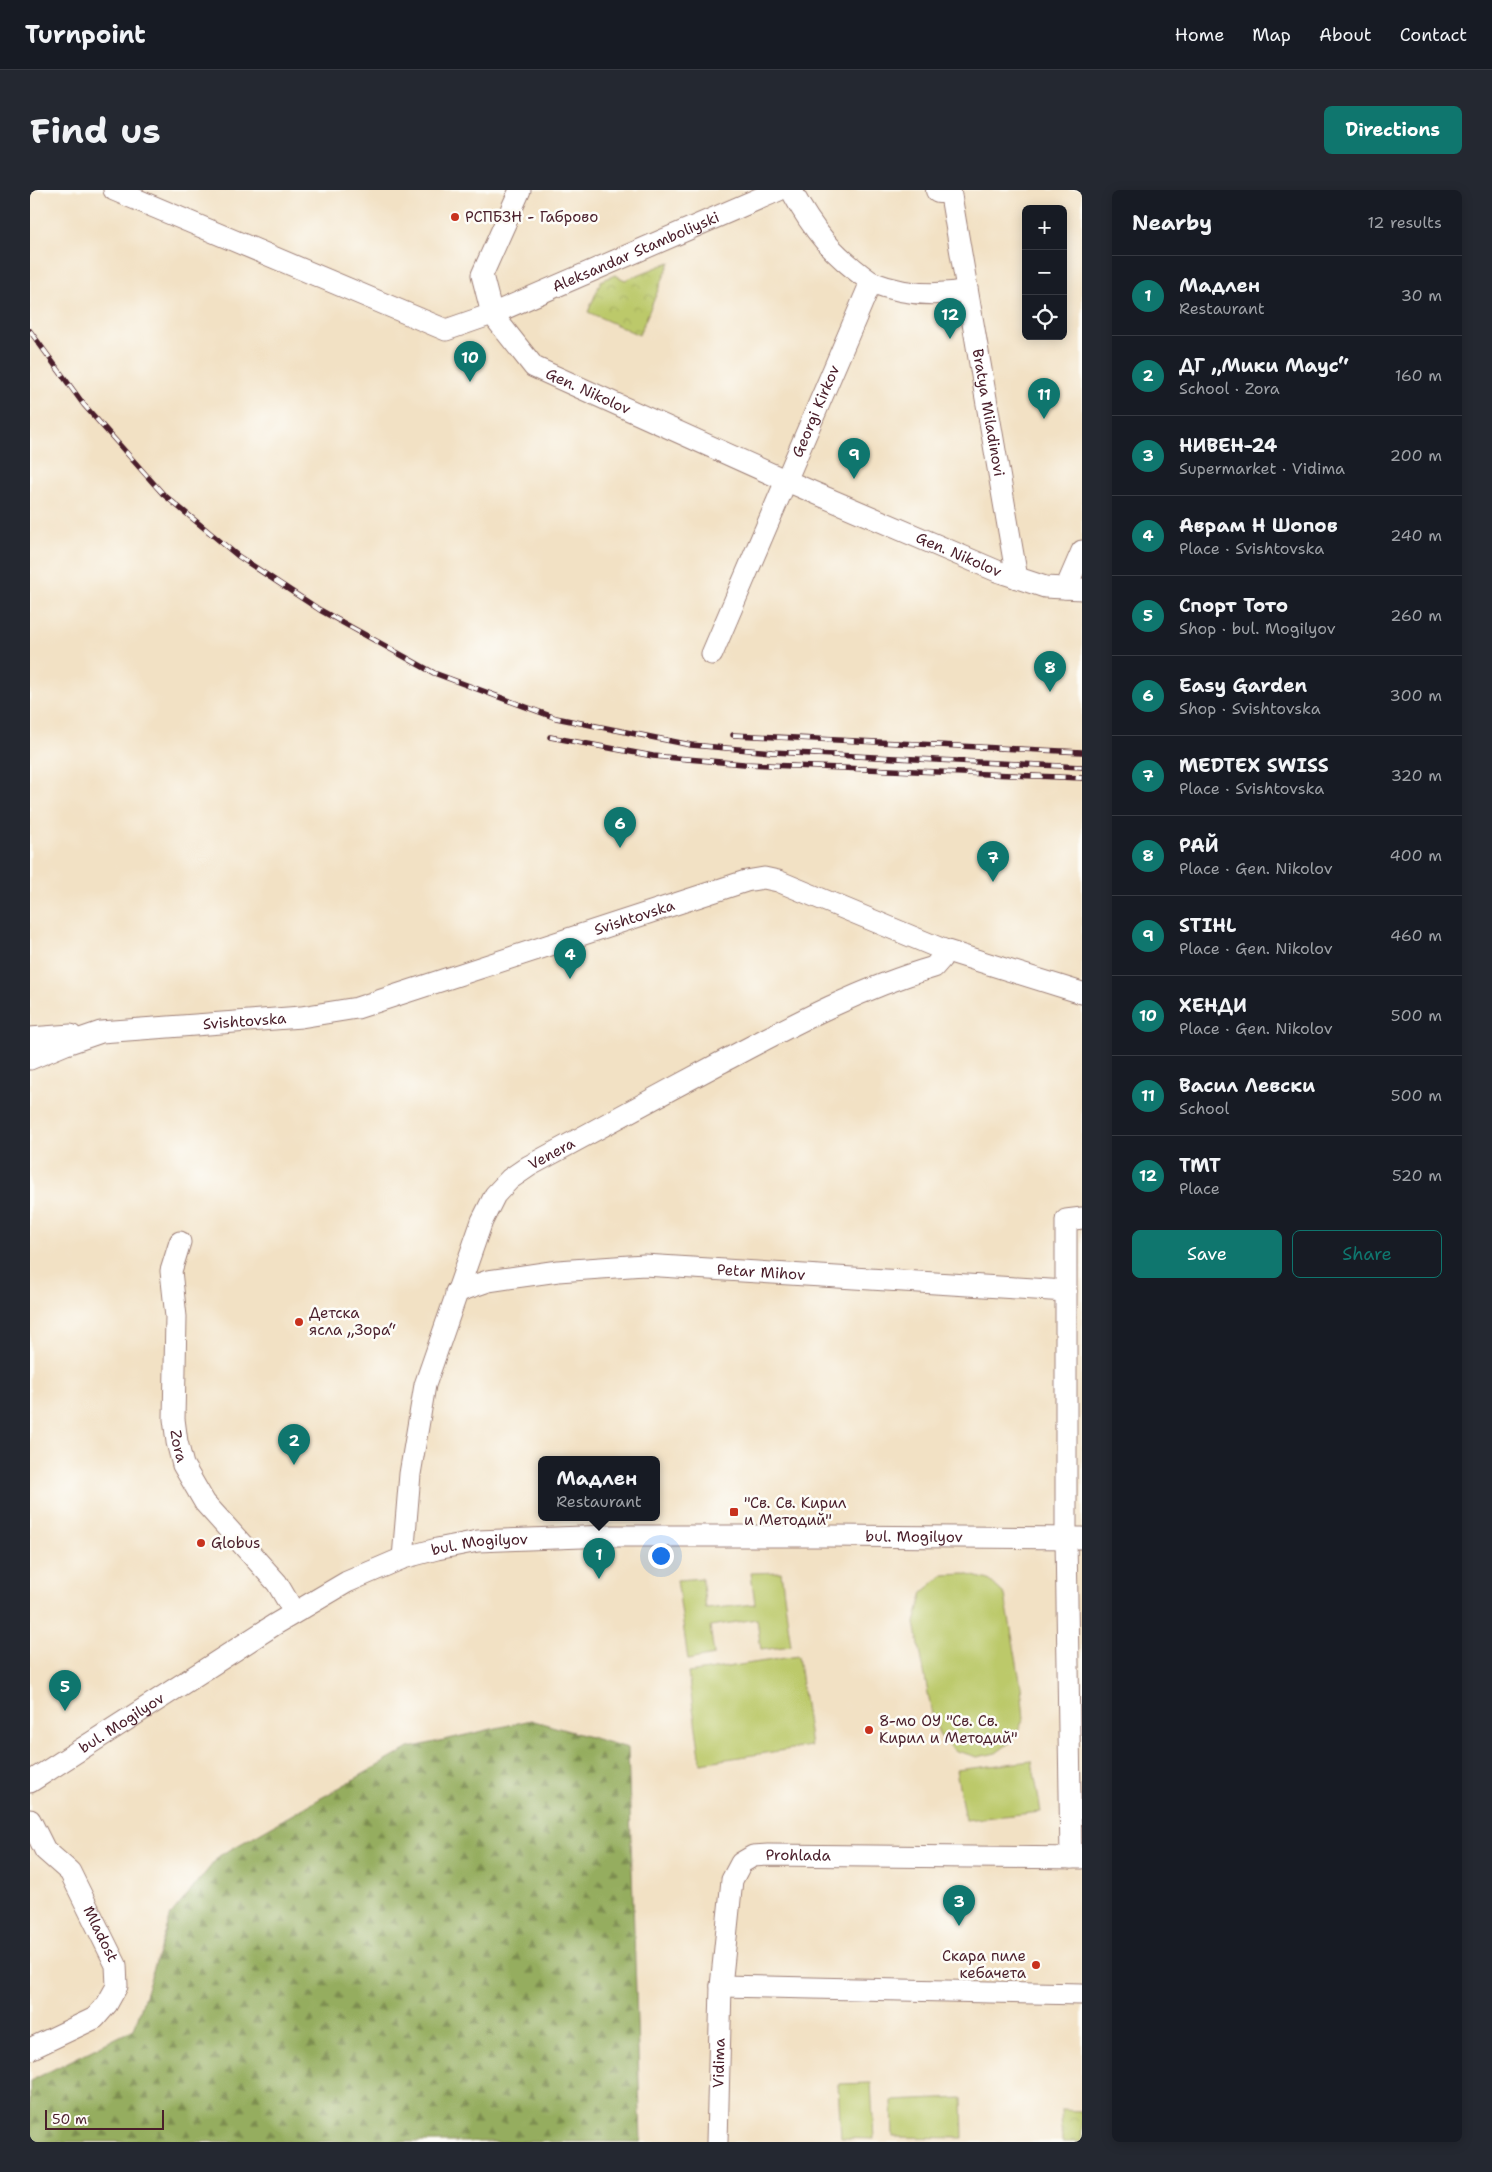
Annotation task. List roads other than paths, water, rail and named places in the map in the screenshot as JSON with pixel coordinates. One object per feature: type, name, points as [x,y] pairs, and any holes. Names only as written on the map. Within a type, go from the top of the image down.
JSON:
[{"type":"main road","points":[[939,190],[944,190]]},
{"type":"street","points":[[114,190],[446,330],[492,314],[482,275],[520,190]]},
{"type":"street","name":"Aleksandar Stamboliyski","points":[[492,314],[779,190]]},
{"type":"street","points":[[791,190],[809,221],[830,248],[849,266],[871,282],[890,289],[918,293],[951,294],[967,290]]},
{"type":"street","name":"Bratya Miladinovi","points":[[950,190],[1016,578]]},
{"type":"street","name":"Georgi Kirkov","points":[[712,654],[871,282]]},
{"type":"street","name":"Gen. Nikolov","points":[[492,314],[534,367],[787,481],[1016,578],[1045,587],[1074,588]]},
{"type":"street","points":[[1074,588],[1082,551]]},
{"type":"street","name":"Svishtovska","points":[[30,1060],[66,1044],[102,1032],[301,1017],[357,1008],[746,881],[764,878],[944,950],[1082,993]]},
{"type":"street","name":"Venera","points":[[403,1558],[410,1474],[425,1385],[482,1221],[495,1195],[510,1178],[529,1166],[850,996],[879,984],[934,967],[941,960],[944,950]]},
{"type":"street","points":[[30,1038],[102,1032]]},
{"type":"street","points":[[1074,1219],[1066,1291],[1074,1328],[1077,1858]]},
{"type":"street","name":"Zora","points":[[180,1242],[171,1271],[176,1317],[174,1419],[183,1465],[205,1503],[223,1526],[277,1583],[294,1612]]},
{"type":"street","name":"Petar Mihov","points":[[456,1292],[488,1280],[558,1271],[644,1265],[1066,1291]]},
{"type":"street","name":"bul. Mogilyov","points":[[30,1782],[294,1612],[374,1568],[403,1558],[478,1541],[609,1536],[1074,1538]]},
{"type":"street","name":"Mladost","points":[[30,1820],[46,1850],[70,1872],[116,1965],[117,1986],[107,2004],[95,2018],[30,2049]]},
{"type":"street","name":"Prohlada","points":[[721,1986],[732,1880],[741,1863],[753,1856],[1077,1858]]},
{"type":"street","points":[[721,1986],[1079,1993]]},
{"type":"street","name":"Vidima","points":[[717,2142],[721,1986]]},
{"type":"railway","points":[[30,331],[84,405],[163,494],[238,556],[320,610],[434,673],[556,718],[691,745],[772,752],[1082,767]]},
{"type":"railway","points":[[733,735],[1082,752]]},
{"type":"railway","points":[[550,737],[653,756],[744,764],[1082,778]]},
{"type":"place","name":"РСПБЗН - Габрово","points":[[455,217]]},
{"type":"place","name":"TMT","points":[[950,339]]},
{"type":"place","name":"ХЕНДИ","points":[[470,382]]},
{"type":"place","name":"Васил Левски","points":[[1044,419]]},
{"type":"place","name":"STIHL","points":[[854,479]]},
{"type":"place","name":"РАЙ","points":[[1050,692]]},
{"type":"place","name":"Easy Garden","points":[[620,848]]},
{"type":"place","name":"MEDTEX SWISS","points":[[993,882]]},
{"type":"place","name":"Аврам Н Шопов","points":[[570,979]]},
{"type":"place","name":"Детска ясла „Зора“","points":[[299,1322]]},
{"type":"place","name":"ДГ „Мики Маус“","points":[[294,1465]]},
{"type":"place","name":"\"Св. Св. Кирил и Методий\"","points":[[734,1512]]},
{"type":"place","name":"Globus","points":[[201,1543]]},
{"type":"place","name":"Мадлен","points":[[599,1579]]},
{"type":"place","name":"Спорт Тото","points":[[65,1711]]},
{"type":"place","name":"8-мо ОУ \"Св. Св. Кирил и Методий\"","points":[[869,1730]]},
{"type":"place","name":"НИВЕН-24","points":[[959,1926]]},
{"type":"place","name":"Скара пиле кебачета","points":[[1036,1965]]}]
